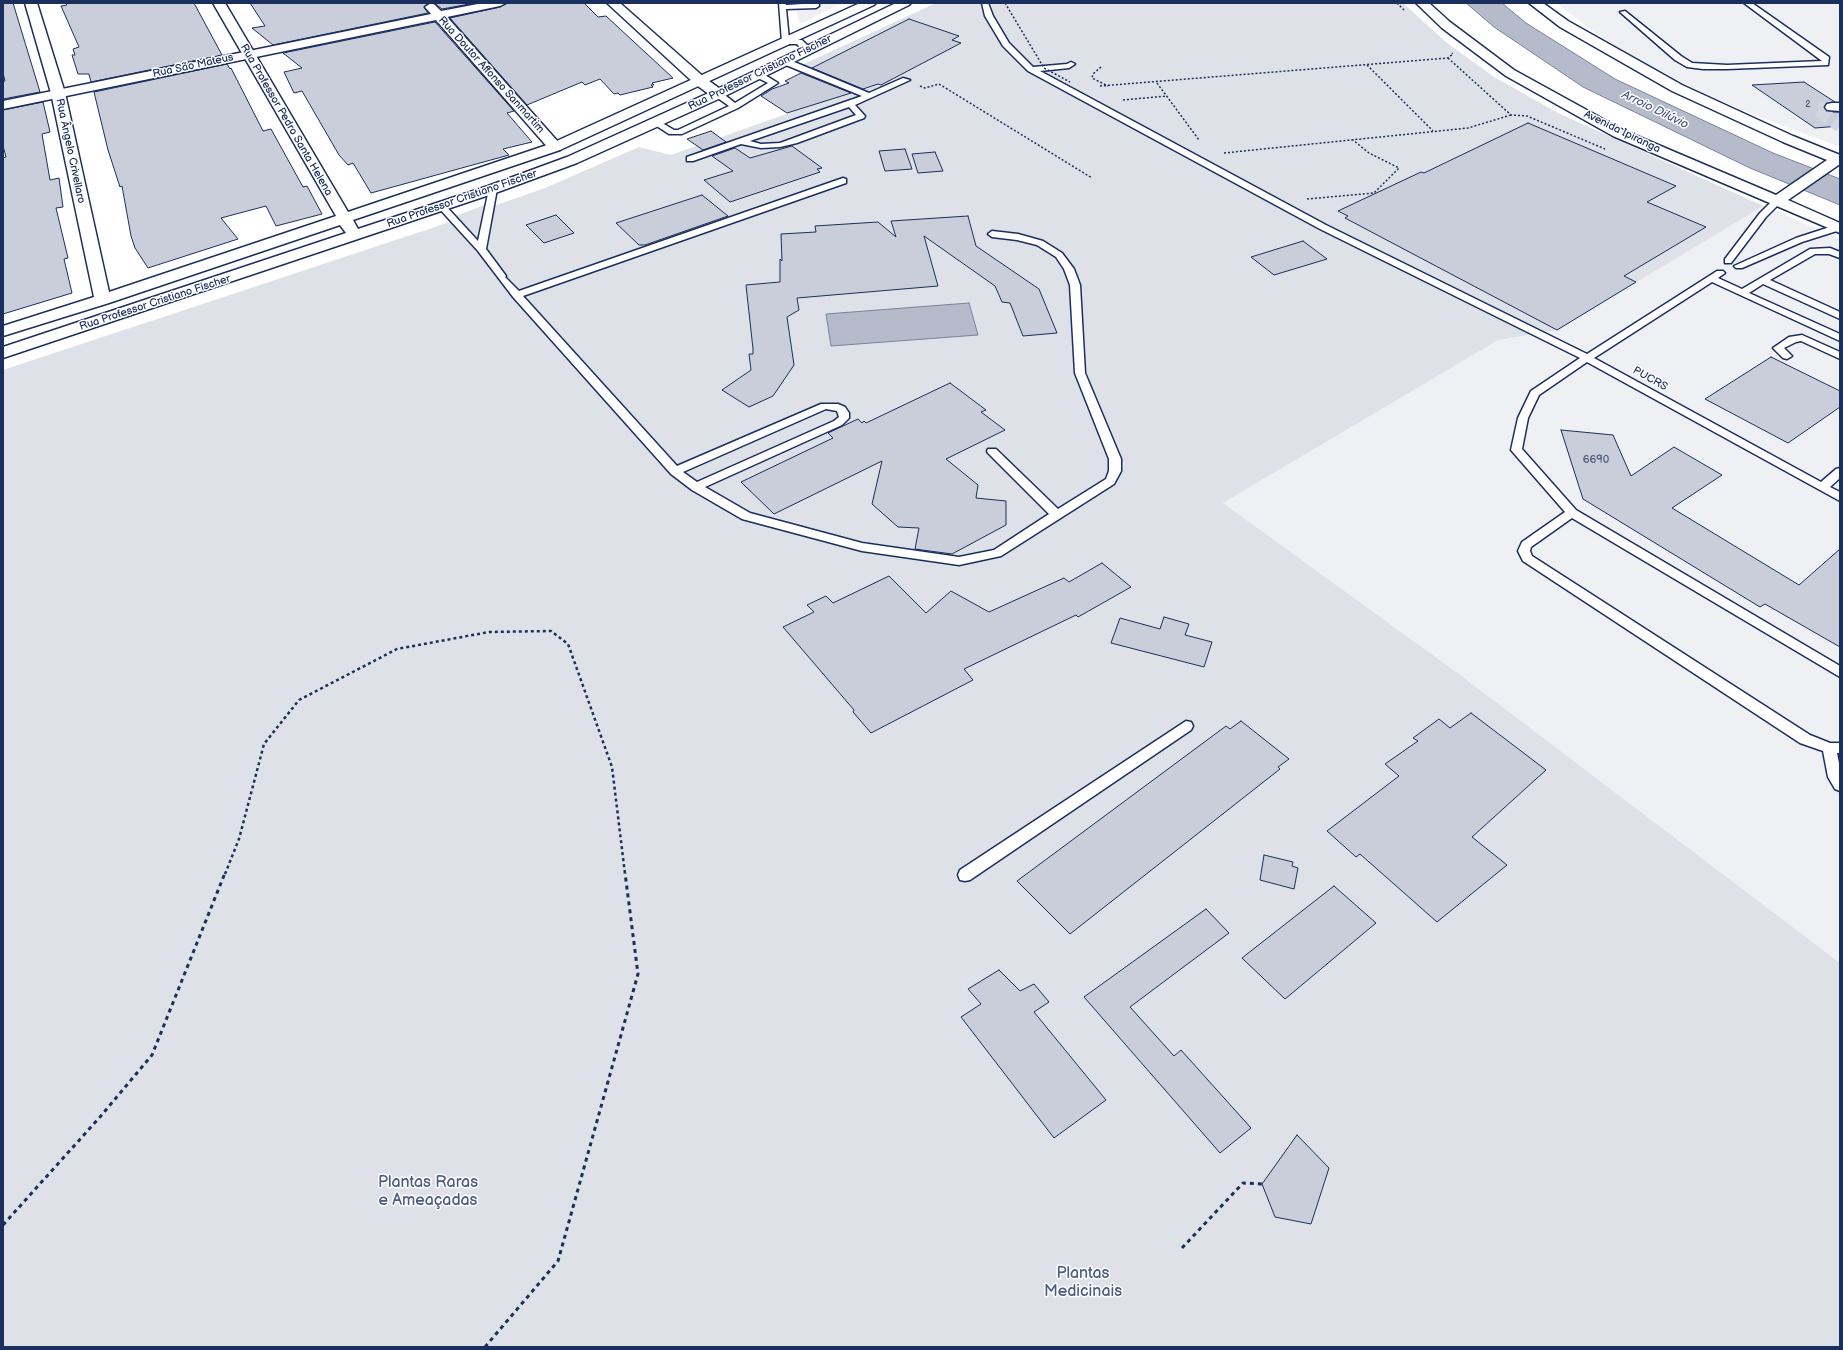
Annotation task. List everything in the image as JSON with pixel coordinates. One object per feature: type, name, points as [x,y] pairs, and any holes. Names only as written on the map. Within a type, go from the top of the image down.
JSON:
[{"type":"main road","name":"Rua Ângelo Crivellaro","points":[[31,3],[58,93],[103,300]]},
{"type":"main road","name":"Rua Professor Pedro Santa Helena","points":[[218,3],[354,236]]},
{"type":"main road","name":"Rua Doutor Affonso Sanmartim","points":[[428,3],[555,147]]},
{"type":"main road","name":"Rua São Mateus","points":[[3,105],[500,3]]},
{"type":"main road","points":[[613,3],[700,81],[718,94]]},
{"type":"main road","name":"Rua Professor Cristiano Fischer","points":[[3,331],[103,300],[555,147],[870,3]]},
{"type":"main road","name":"Rua Professor Cristiano Fischer","points":[[3,353],[493,189],[572,160],[718,94],[905,3]]},
{"type":"main road","name":"Avenida Ipiranga","points":[[1422,3],[1446,25],[1516,76],[1618,132],[1839,228]]},
{"type":"main road","points":[[1535,3],[1564,24],[1677,88],[1835,162]]},
{"type":"main road","points":[[786,42],[807,50]]},
{"type":"main road","points":[[1777,201],[1835,162]]},
{"type":"lane","points":[[985,3],[989,16]]},
{"type":"lane","points":[[1623,12],[1678,58],[1690,65],[1703,67],[1727,67],[1824,63],[1826,59],[1747,3]]},
{"type":"lane","points":[[786,42],[783,5],[818,4]]},
{"type":"lane","points":[[979,7],[989,16]]},
{"type":"lane","name":"PUCRS","points":[[989,16],[1006,44],[1031,69],[1322,227],[1587,358],[1840,497]]},
{"type":"lane","points":[[784,61],[870,96]]},
{"type":"lane","points":[[1031,69],[1068,66],[1071,64]]},
{"type":"lane","points":[[656,123],[672,132],[679,132],[735,106],[774,83],[757,74]]},
{"type":"lane","points":[[690,159],[850,104],[906,80]]},
{"type":"lane","points":[[718,94],[735,106]]},
{"type":"lane","points":[[741,142],[761,146],[780,145],[794,141],[861,116],[850,104]]},
{"type":"lane","points":[[516,295],[843,181]]},
{"type":"lane","points":[[481,249],[493,189]]},
{"type":"lane","points":[[1728,261],[1763,215],[1777,201]]},
{"type":"lane","points":[[441,206],[481,249],[516,295],[674,471],[696,487],[746,516],[862,547],[959,561],[997,554],[1056,514],[1110,481],[1115,471],[1115,459],[1080,373],[1075,285],[1069,268],[1059,255],[1040,243],[1018,237],[992,234]]},
{"type":"lane","points":[[1739,266],[1799,240],[1839,228]]},
{"type":"lane","points":[[1742,293],[1764,282],[1813,251],[1830,250],[1840,255]]},
{"type":"lane","points":[[1840,338],[1742,293],[1716,276],[1535,393],[1523,418],[1516,450],[1572,513],[1840,672]]},
{"type":"lane","points":[[1764,282],[1840,316]]},
{"type":"lane","points":[[1787,356],[1778,348],[1792,339],[1802,338],[1840,356]]},
{"type":"lane","points":[[674,471],[825,406],[834,406],[841,409],[844,413],[844,418],[838,423],[696,487]]},
{"type":"lane","points":[[992,451],[1056,514]]},
{"type":"lane","points":[[1822,487],[1840,472]]},
{"type":"lane","points":[[1572,513],[1526,545],[1524,551],[1527,558],[1805,739],[1834,748],[1835,777],[1840,785]]},
{"type":"lane","points":[[965,875],[1186,726]]},
{"type":"path","points":[[1005,3],[1044,68],[1070,82],[1076,83]]},
{"type":"path","points":[[1096,86],[1103,87],[1448,58],[1511,115]]},
{"type":"path","points":[[1367,65],[1433,132]]},
{"type":"path","points":[[1101,67],[1093,74],[1092,78],[1105,82],[1108,86]]},
{"type":"path","points":[[906,80],[925,88],[939,84],[1092,178]]},
{"type":"path","points":[[1157,82],[1201,143]]},
{"type":"path","points":[[1103,87],[1106,91]]},
{"type":"path","points":[[1120,100],[1167,96]]},
{"type":"path","points":[[1217,154],[1468,128],[1511,115],[1527,116],[1606,150]]},
{"type":"path","points":[[1305,200],[1374,193],[1398,168],[1369,153],[1353,140]]},
{"type":"path","points":[[3,1225],[100,1117],[152,1055],[239,839],[264,744],[299,700],[397,649],[489,632],[551,631],[568,644],[612,767],[638,974],[558,1261],[485,1347]]},
{"type":"path","points":[[1182,1248],[1243,1183],[1262,1184]]},
{"type":"shaded area","points":[[794,3],[842,3],[800,24]]},
{"type":"shaded area","points":[[936,3],[1403,3],[1447,43],[1494,77],[1558,113],[1646,154],[1840,239],[1840,963],[1459,674],[1223,503],[1497,340]]},
{"type":"shaded area","points":[[1556,3],[1840,3],[1840,147],[1747,112],[1703,93],[1643,62],[1599,36]]},
{"type":"green space","points":[[936,3],[1403,3],[1447,43],[1494,77],[1558,113],[1763,206],[1557,330],[1498,340],[1223,503],[1459,674],[1840,963],[1840,1347],[3,1347],[3,370],[458,219],[456,216],[487,204],[485,209],[545,188],[639,147],[671,155],[837,96],[793,69]]},
{"type":"water","name":"Arroio Dilúvio","points":[[1466,3],[1502,3],[1526,23],[1615,79],[1773,153],[1840,179],[1840,205],[1750,168],[1583,87],[1494,27]]},
{"type":"water","points":[[969,303],[978,335],[831,346],[826,314]]},
{"type":"building","points":[[3,3],[13,3],[40,92],[3,99],[3,82],[5,81],[3,73]]},
{"type":"building","points":[[65,3],[194,3],[222,55],[91,82],[89,74],[78,74],[72,55],[75,55],[73,49],[79,47],[61,6],[67,5]]},
{"type":"building","points":[[250,3],[428,3],[424,7],[428,13],[273,45],[252,28],[265,26]]},
{"type":"building","points":[[434,3],[475,3],[442,9]]},
{"type":"building","points":[[507,3],[584,3],[598,17],[606,16],[673,78],[652,83],[654,85],[651,85],[653,87],[620,95],[618,93],[614,94],[600,79],[585,85],[582,82],[527,105],[450,18],[500,7]]},
{"type":"building","points":[[909,19],[959,36],[952,40],[961,43],[881,85],[878,84],[863,89],[812,68]]},
{"type":"building","points":[[435,22],[514,111],[507,113],[532,142],[503,149],[509,155],[371,193],[353,163],[348,165],[339,155],[302,91],[294,93],[284,72],[302,68],[283,53]]},
{"type":"building","points":[[227,64],[230,69],[231,68],[263,131],[271,129],[303,187],[307,186],[322,214],[276,226],[266,206],[221,218],[238,239],[148,268],[135,248],[131,236],[122,186],[120,187],[108,150],[94,92]]},
{"type":"building","points":[[801,73],[851,93],[787,113],[761,96],[772,89],[789,83],[785,81]]},
{"type":"building","points":[[1804,82],[1835,102],[1827,103],[1824,108],[1827,112],[1840,112],[1840,126],[1815,128],[1752,85]]},
{"type":"building","points":[[43,102],[50,132],[42,134],[50,180],[59,178],[63,207],[56,208],[68,258],[64,259],[72,293],[3,314],[3,158],[6,157],[3,146],[3,110]]},
{"type":"building","points":[[1528,123],[1676,186],[1647,202],[1706,227],[1624,276],[1636,282],[1557,330],[1345,218],[1348,216],[1338,211],[1421,172],[1424,173]]},
{"type":"building","points":[[711,131],[726,142],[703,150],[687,139]]},
{"type":"building","points":[[792,146],[822,168],[817,169],[820,172],[730,202],[704,180],[733,171],[712,156],[735,148],[750,158]]},
{"type":"building","points":[[905,149],[912,169],[885,171],[879,151]]},
{"type":"building","points":[[935,152],[943,171],[918,173],[912,154]]},
{"type":"building","points":[[702,195],[728,216],[645,245],[639,245],[616,223]]},
{"type":"building","points":[[556,215],[574,233],[544,243],[526,225]]},
{"type":"building","points":[[968,216],[976,246],[1039,289],[1057,333],[1023,336],[1010,303],[1002,302],[995,286],[924,236],[938,286],[797,298],[799,310],[787,317],[794,365],[773,396],[749,407],[722,390],[751,370],[749,354],[753,354],[753,349],[746,285],[780,282],[780,259],[782,261],[781,234],[816,232],[815,226],[878,222],[896,237],[891,221]]},
{"type":"building","points":[[1303,241],[1327,259],[1274,275],[1251,257]]},
{"type":"building","points":[[1771,357],[1840,391],[1840,407],[1788,443],[1705,399]]},
{"type":"building","points":[[950,383],[986,410],[981,412],[1005,430],[946,459],[978,485],[976,498],[1006,501],[1006,525],[952,554],[915,549],[919,528],[898,527],[872,504],[882,461],[774,514],[741,482],[833,438],[828,433],[858,419],[862,423],[864,421],[866,423]]},
{"type":"building","points":[[1561,430],[1613,435],[1631,476],[1674,447],[1722,475],[1672,508],[1799,585],[1840,549],[1840,647],[1765,604],[1760,607],[1583,499]]},
{"type":"building","points":[[1102,563],[1131,587],[1078,617],[1076,615],[964,669],[973,680],[871,733],[853,712],[854,710],[783,627],[814,612],[807,605],[826,596],[833,603],[889,576],[926,613],[951,591],[989,612],[1064,578],[1069,582]]},
{"type":"building","points":[[1164,617],[1189,624],[1185,635],[1212,642],[1204,667],[1111,643],[1120,618],[1160,629]]},
{"type":"building","points":[[1471,713],[1546,770],[1472,837],[1507,865],[1437,922],[1360,854],[1356,857],[1327,831],[1399,776],[1385,764],[1418,741],[1413,738],[1439,719],[1450,728]]},
{"type":"building","points":[[1241,721],[1289,759],[1278,767],[1280,769],[1070,934],[1017,881],[1226,726],[1230,729]]},
{"type":"building","points":[[1264,855],[1293,862],[1292,866],[1298,868],[1294,889],[1260,880]]},
{"type":"building","points":[[1334,886],[1376,923],[1285,999],[1242,958]]},
{"type":"building","points":[[1206,909],[1229,933],[1130,1007],[1174,1056],[1181,1050],[1251,1128],[1220,1153],[1084,997]]},
{"type":"building","points":[[999,970],[1020,991],[1034,984],[1049,1002],[1034,1012],[1106,1100],[1054,1138],[961,1017],[981,1004],[968,989]]},
{"type":"building","points":[[1297,1135],[1329,1168],[1311,1224],[1275,1217],[1262,1184]]},
{"type":"tunnel","points":[[1832,107],[1816,109],[1840,126]]},
{"type":"park label","name":"Plantas Raras e Ameaçadas","points":[[428,1192]]},
{"type":"park label","name":"Plantas Medicinais","points":[[1083,1283]]}]
